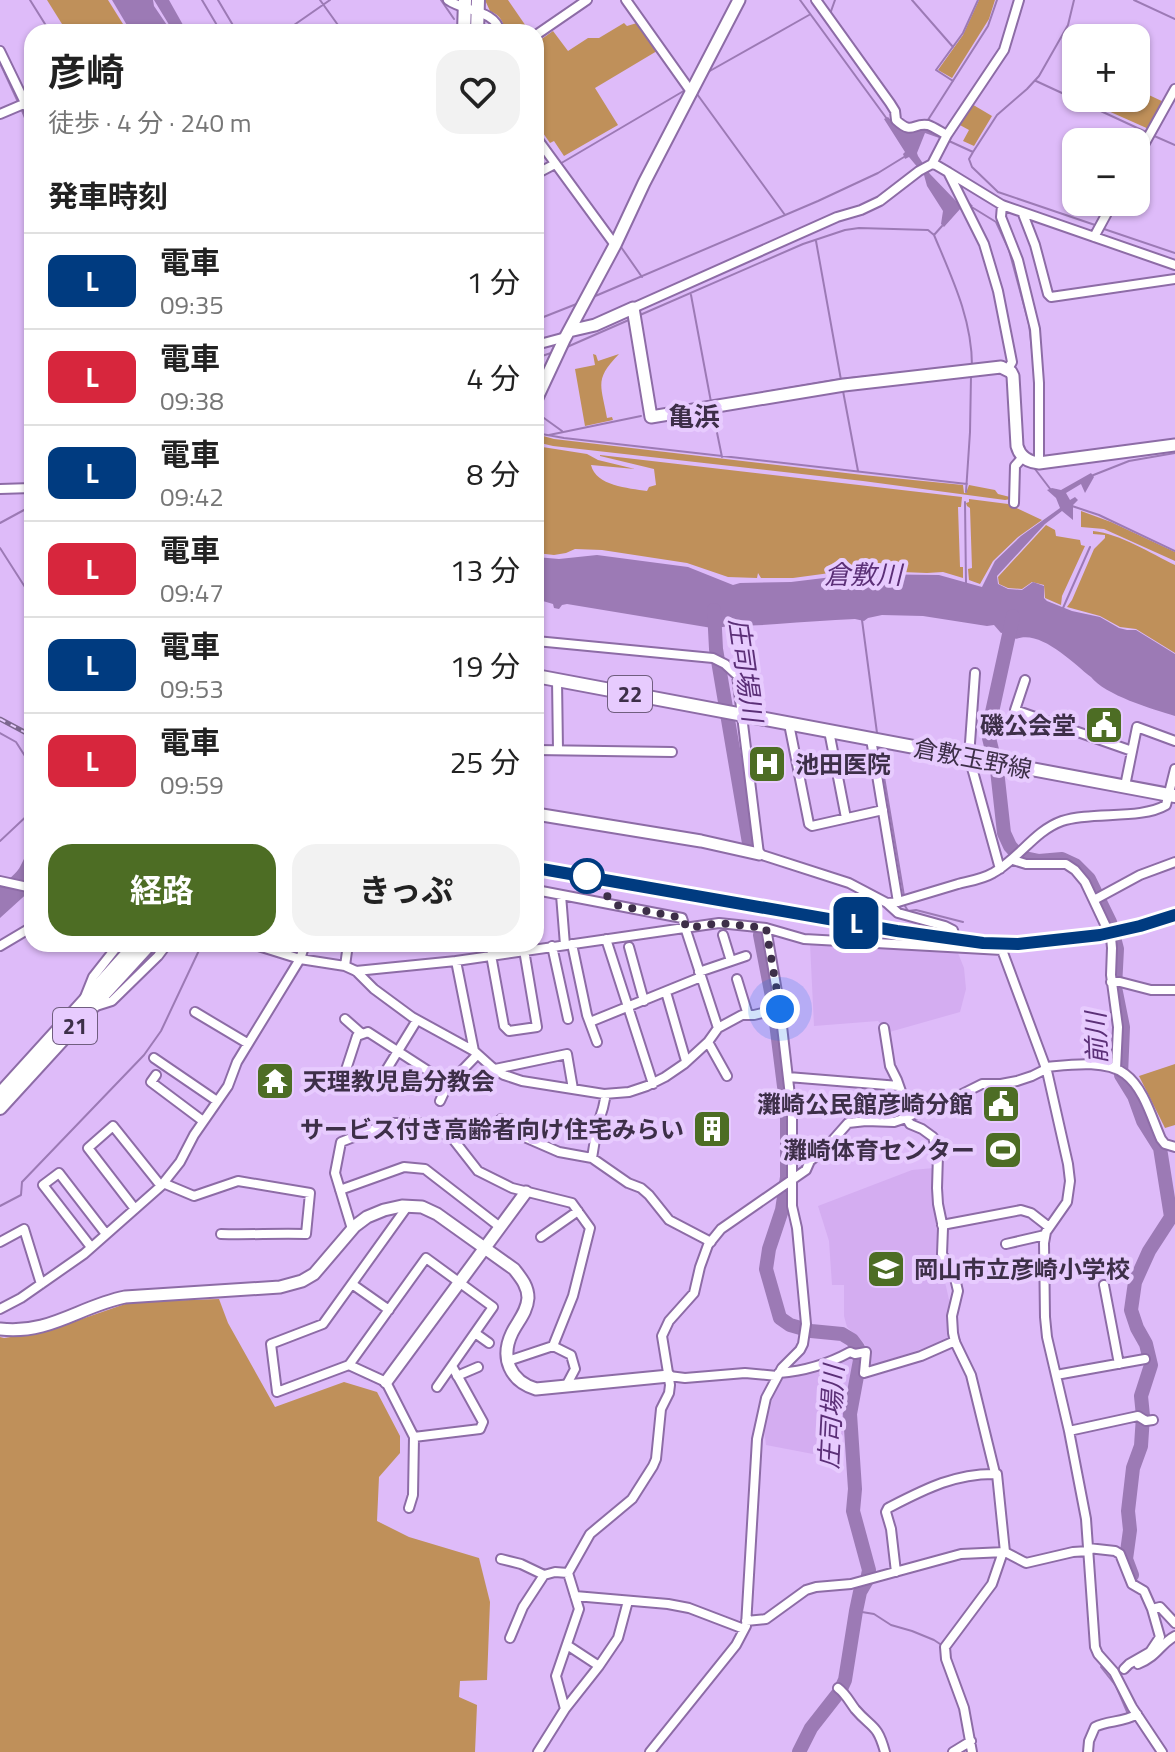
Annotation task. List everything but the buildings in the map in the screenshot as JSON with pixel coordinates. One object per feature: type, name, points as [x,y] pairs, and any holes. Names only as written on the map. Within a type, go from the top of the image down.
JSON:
[{"type":"main road","points":[[464,24],[465,4]]},
{"type":"main road","name":"倉敷玉野線","points":[[544,678],[1172,795]]},
{"type":"main road","name":"21","points":[[88,1005],[130,952]]},
{"type":"main road","name":"21","points":[[0,1094],[142,952]]},
{"type":"main road","name":"21","points":[[0,1108],[51,1045]]},
{"type":"street","points":[[448,0],[454,4],[478,6],[497,24]]},
{"type":"street","points":[[544,30],[587,0]]},
{"type":"street","points":[[626,0],[690,89]]},
{"type":"street","points":[[544,384],[690,89],[739,0]]},
{"type":"street","points":[[816,0],[890,103],[896,120],[912,129],[926,125],[945,138]]},
{"type":"street","points":[[544,342],[634,314],[837,217],[866,208],[893,192],[926,167],[1004,50],[1019,0]]},
{"type":"street","points":[[0,51],[24,107]]},
{"type":"street","points":[[1150,134],[1175,89]]},
{"type":"street","points":[[0,114],[22,105]]},
{"type":"street","points":[[544,148],[615,245]]},
{"type":"street","points":[[544,170],[556,165]]},
{"type":"street","points":[[926,167],[936,165],[1002,205],[1023,214],[1098,230],[1175,265]]},
{"type":"street","points":[[948,172],[984,244],[1012,362],[1008,369]]},
{"type":"street","points":[[1002,205],[1001,217],[1018,260],[1035,329],[1039,463]]},
{"type":"street","points":[[1023,214],[1051,297],[1175,279]]},
{"type":"street","points":[[1098,230],[1106,216]]},
{"type":"street","points":[[634,314],[651,417],[842,385],[1001,367],[1008,369],[1013,376],[1015,441],[1018,451],[1030,461],[1039,463],[1175,445]]},
{"type":"street","points":[[1014,503],[1015,466],[1023,457]]},
{"type":"street","points":[[0,489],[24,488]]},
{"type":"street","points":[[544,642],[713,658],[737,675],[733,713],[759,854]]},
{"type":"street","points":[[975,673],[969,757],[1000,869]]},
{"type":"street","points":[[557,680],[558,750]]},
{"type":"street","points":[[1025,680],[1015,710],[1132,751]]},
{"type":"street","points":[[789,724],[809,824],[812,826],[883,810]]},
{"type":"street","points":[[1125,786],[1137,727],[1175,741]]},
{"type":"street","points":[[829,731],[846,818]]},
{"type":"street","points":[[877,740],[883,810],[898,902]]},
{"type":"street","points":[[544,750],[672,752]]},
{"type":"street","points":[[887,903],[990,876],[1043,831],[1064,821],[1090,815],[1158,810],[1166,805],[1172,795],[1175,769]]},
{"type":"street","points":[[544,815],[701,841],[759,854],[849,883],[887,903],[898,913],[953,930],[955,939],[952,947]]},
{"type":"street","points":[[1016,856],[1026,864],[1066,864],[1072,867],[1097,898],[1111,937],[1119,1071]]},
{"type":"street","points":[[1097,898],[1140,875],[1175,862]]},
{"type":"street","points":[[0,881],[24,886]]},
{"type":"street","points":[[544,892],[682,918],[718,1028]]},
{"type":"street","points":[[561,895],[568,944],[597,1042]]},
{"type":"street","points":[[544,946],[719,923],[766,928],[804,939],[1002,950],[1046,1068],[1068,1164],[1070,1181],[1067,1202],[1047,1231],[1045,1317],[1086,1519],[1095,1647],[1114,1672],[1162,1752]]},
{"type":"street","points":[[650,1752],[736,1645],[745,1625],[757,1439],[766,1398],[778,1375],[800,1350],[806,1324],[792,1206],[792,1113],[780,1009],[766,928]]},
{"type":"street","points":[[0,946],[24,932]]},
{"type":"street","points":[[723,935],[731,961]]},
{"type":"street","points":[[606,939],[653,1084]]},
{"type":"street","points":[[552,946],[568,1019]]},
{"type":"street","points":[[629,947],[644,1001]]},
{"type":"street","points":[[113,952],[87,988],[88,1005],[112,1001],[161,952]]},
{"type":"street","points":[[278,952],[356,971],[374,989],[417,1020],[475,1053],[494,1069],[522,1081],[606,1094],[629,1092],[665,1077],[708,1042],[718,1028],[735,1018],[780,1009]]},
{"type":"street","points":[[0,1308],[21,1298],[91,1247],[162,1185],[228,1086],[247,1043],[302,952]]},
{"type":"street","points":[[345,966],[347,952]]},
{"type":"street","points":[[480,952],[480,957]]},
{"type":"street","points":[[356,971],[456,961],[503,952]]},
{"type":"street","points":[[491,955],[504,1026],[509,1031],[537,1027],[520,952]]},
{"type":"street","points":[[590,1022],[746,956]]},
{"type":"street","points":[[456,961],[475,1053]]},
{"type":"street","points":[[737,979],[748,1015]]},
{"type":"street","points":[[1114,982],[1151,990],[1175,990]]},
{"type":"street","points":[[666,992],[686,1061]]},
{"type":"street","points":[[195,1012],[247,1043]]},
{"type":"street","points":[[345,1019],[362,1034]]},
{"type":"street","points":[[382,1077],[417,1020]]},
{"type":"street","points":[[884,1028],[890,1066],[899,1086],[906,1117],[910,1124],[933,1137],[938,1154],[942,1254],[954,1274],[958,1291],[952,1316],[955,1341],[971,1375],[997,1474],[1004,1552],[992,1584],[945,1647],[946,1659],[962,1699],[972,1752]]},
{"type":"street","points":[[341,1085],[357,1036],[368,1032],[433,1074]]},
{"type":"street","points":[[708,1042],[727,1076]]},
{"type":"street","points":[[440,1101],[447,1086],[475,1053]]},
{"type":"street","points":[[494,1069],[567,1054],[573,1089]]},
{"type":"street","points":[[154,1058],[217,1101]]},
{"type":"street","points":[[565,1709],[556,1676],[579,1609],[568,1573],[590,1534],[632,1499],[653,1466],[661,1409],[669,1393],[662,1343],[664,1328],[694,1293],[704,1255],[721,1229],[806,1170],[810,1161],[848,1123],[894,1122],[982,1084],[1017,1081],[1046,1068],[1079,1064],[1119,1071],[1144,1099],[1161,1139],[1175,1147]]},
{"type":"street","points":[[156,1075],[151,1082],[203,1121]]},
{"type":"street","points":[[788,1077],[899,1086]]},
{"type":"street","points":[[592,1158],[606,1094]]},
{"type":"street","points":[[501,1119],[513,1132],[559,1152],[592,1158],[628,1183],[641,1188],[669,1220],[711,1242]]},
{"type":"street","points":[[352,1229],[335,1173],[341,1142],[390,1123],[422,1123],[453,1139],[478,1171],[512,1188],[572,1203],[590,1228],[573,1296],[553,1346]]},
{"type":"street","points":[[135,1209],[88,1148],[113,1126],[162,1185],[194,1196],[238,1181],[310,1193],[306,1234],[221,1234]]},
{"type":"street","points":[[340,1190],[404,1167],[425,1169],[500,1227]]},
{"type":"street","points":[[91,1247],[43,1185],[59,1173],[106,1234]]},
{"type":"street","points":[[386,1382],[526,1192]]},
{"type":"street","points":[[407,1207],[323,1324],[271,1344],[277,1392],[349,1365],[426,1258],[493,1307],[437,1387]]},
{"type":"street","points":[[0,1329],[40,1327],[60,1322],[109,1300],[125,1297],[280,1287],[302,1281],[314,1274],[352,1229],[367,1217],[384,1210],[422,1207],[437,1214],[514,1269],[524,1281],[528,1300],[508,1344],[508,1366],[524,1385],[536,1389],[669,1376],[778,1375],[832,1362],[850,1352],[866,1352],[864,1373],[921,1356],[955,1341]]},
{"type":"street","points":[[942,1225],[1021,1210],[1031,1213],[1047,1231]]},
{"type":"street","points":[[541,1237],[578,1211]]},
{"type":"street","points":[[0,1242],[24,1229],[41,1284]]},
{"type":"street","points":[[1006,1244],[1047,1231]]},
{"type":"street","points":[[352,1284],[389,1310]]},
{"type":"street","points":[[1104,1285],[1119,1364]]},
{"type":"street","points":[[475,1333],[489,1343]]},
{"type":"street","points":[[508,1361],[553,1346],[571,1355],[575,1369],[566,1386]]},
{"type":"street","points":[[1056,1375],[1145,1359]]},
{"type":"street","points":[[349,1365],[386,1382],[414,1437],[413,1495],[409,1508]]},
{"type":"street","points":[[414,1437],[480,1429],[483,1422],[452,1366]]},
{"type":"street","points":[[457,1376],[478,1367]]},
{"type":"street","points":[[1069,1431],[1138,1416],[1146,1419]]},
{"type":"street","points":[[896,1572],[886,1512],[888,1508],[946,1480],[995,1473]]},
{"type":"street","points":[[575,1596],[668,1604],[745,1625],[766,1619],[806,1590],[851,1584],[961,1554],[1004,1552],[1026,1563],[1088,1549],[1115,1551],[1120,1554],[1132,1584],[1144,1591],[1155,1609],[1160,1637],[1150,1652],[1124,1669]]},
{"type":"street","points":[[501,1559],[544,1575],[568,1573]]},
{"type":"street","points":[[510,1638],[523,1607],[544,1575]]},
{"type":"street","points":[[538,1752],[565,1709],[618,1638],[628,1601]]},
{"type":"street","points":[[1155,1609],[1160,1607],[1175,1623]]},
{"type":"street","points":[[1114,1672],[1152,1657],[1173,1637]]},
{"type":"street","points":[[567,1645],[599,1666]]},
{"type":"street","points":[[838,1688],[878,1729],[885,1752]]},
{"type":"street","points":[[1088,1752],[1095,1727],[1129,1720],[1137,1714]]},
{"type":"street","points":[[953,1752],[971,1741]]},
{"type":"shaded area","points":[[47,0],[108,0],[123,24],[62,24]]},
{"type":"shaded area","points":[[112,0],[153,0],[166,24],[126,24]]},
{"type":"shaded area","points":[[154,0],[169,0],[182,24],[169,24]]},
{"type":"shaded area","points":[[485,0],[508,0],[524,24],[504,24],[490,11]]},
{"type":"shaded area","points":[[979,0],[995,0],[989,19],[952,78],[938,70],[963,35]]},
{"type":"shaded area","points":[[624,23],[627,26],[637,23],[657,51],[595,88],[618,125],[564,156],[554,141],[550,143],[544,134],[544,37],[553,31],[568,51],[588,38],[599,38]]},
{"type":"shaded area","points":[[1150,96],[1166,103],[1151,130],[1110,112],[1150,112]]},
{"type":"shaded area","points":[[970,103],[992,116],[974,146],[963,141],[969,130],[958,124]]},
{"type":"shaded area","points":[[888,117],[900,130],[913,132],[919,128],[931,129],[944,136],[942,139],[925,133],[918,156],[930,174],[956,201],[969,202],[973,206],[961,208],[944,227],[941,224],[943,211],[927,186],[924,175],[909,157],[905,159],[905,152],[884,119]]},
{"type":"shaded area","points":[[593,354],[598,361],[619,354],[606,370],[601,383],[607,418],[612,417],[613,420],[585,426],[575,369],[595,365]]},
{"type":"shaded area","points":[[544,436],[963,485],[964,493],[969,485],[995,490],[1011,499],[1005,500],[544,444]]},
{"type":"shaded area","points":[[544,447],[587,454],[598,460],[635,469],[591,465],[599,478],[606,482],[647,491],[656,485],[654,469],[600,455],[962,497],[961,507],[958,507],[963,578],[943,572],[852,570],[793,578],[761,578],[758,573],[757,578],[728,577],[687,563],[602,550],[575,549],[554,555],[544,554]]},
{"type":"shaded area","points":[[1091,473],[1094,477],[1085,493],[1081,484],[1066,493],[1070,500],[1075,497],[1078,500],[1073,505],[1073,520],[1062,511],[1045,524],[997,576],[998,584],[1008,589],[1022,590],[1033,582],[1044,586],[1047,601],[1100,617],[1119,628],[1136,630],[1175,654],[1175,716],[1107,690],[1045,643],[1025,637],[1016,639],[1007,632],[1001,633],[994,625],[923,616],[882,615],[864,621],[845,619],[712,628],[567,604],[559,609],[544,601],[544,558],[597,555],[688,567],[733,585],[857,574],[939,575],[982,587],[995,561],[1021,536],[1060,508],[1056,498],[1047,490],[1061,490]]},
{"type":"shaded area","points":[[969,499],[1008,504],[1042,520],[993,561],[980,584],[969,580],[968,569],[972,568],[970,508],[966,503]]},
{"type":"shaded area","points":[[1081,511],[1175,552],[1175,561],[1104,529],[1081,527]]},
{"type":"shaded area","points":[[1046,525],[1055,530],[1056,536],[1080,540],[1081,545],[1085,546],[1062,596],[1061,605],[1045,598],[1044,585],[1032,582],[1022,589],[999,584],[998,577]]},
{"type":"shaded area","points":[[1093,531],[1125,540],[1175,565],[1175,653],[1136,629],[1120,627],[1100,616],[1067,607],[1094,549],[1105,538],[1105,535],[1093,534]]},
{"type":"shaded area","points":[[24,858],[24,896],[0,918],[0,887],[17,871]]},
{"type":"shaded area","points":[[810,943],[958,953],[964,968],[966,989],[960,1012],[886,1033],[878,1021],[814,1026]]},
{"type":"shaded area","points":[[1175,1064],[1175,1125],[1165,1128],[1139,1076]]},
{"type":"shaded area","name":"岡山市立彦崎小学校","points":[[934,1168],[933,1203],[941,1232],[940,1260],[950,1304],[949,1340],[867,1367],[868,1352],[864,1343],[847,1327],[844,1285],[832,1285],[829,1241],[818,1206],[912,1170]]},
{"type":"shaded area","points":[[219,1299],[228,1323],[275,1407],[344,1382],[377,1392],[400,1436],[400,1453],[379,1477],[377,1521],[409,1537],[479,1558],[490,1602],[487,1680],[460,1681],[459,1697],[477,1705],[475,1752],[0,1752],[0,1337],[44,1332],[131,1302]]},
{"type":"shaded area","points":[[853,1359],[843,1437],[817,1440],[813,1454],[766,1445],[764,1430],[778,1379]]},
{"type":"waterway","points":[[30,0],[45,24]]},
{"type":"waterway","points":[[202,0],[216,24]]},
{"type":"waterway","points":[[218,0],[232,24]]},
{"type":"waterway","points":[[320,0],[337,24]]},
{"type":"waterway","points":[[296,24],[330,0]]},
{"type":"waterway","points":[[441,0],[454,19]]},
{"type":"waterway","points":[[800,0],[887,119]]},
{"type":"waterway","points":[[830,14],[835,0]]},
{"type":"waterway","points":[[912,0],[953,47]]},
{"type":"waterway","points":[[953,81],[936,70],[963,33],[978,0]]},
{"type":"waterway","points":[[926,123],[988,26],[997,0]]},
{"type":"waterway","points":[[973,152],[997,115],[1039,76],[1068,25],[1074,0]]},
{"type":"waterway","points":[[1134,0],[1175,19]]},
{"type":"waterway","points":[[708,72],[809,15]]},
{"type":"waterway","points":[[0,63],[18,102]]},
{"type":"waterway","points":[[1036,81],[1137,128]]},
{"type":"waterway","points":[[558,165],[687,89]]},
{"type":"waterway","points":[[697,94],[785,215]]},
{"type":"waterway","points":[[21,108],[24,115]]},
{"type":"waterway","points":[[1152,135],[1175,145]]},
{"type":"waterway","points":[[544,140],[570,177]]},
{"type":"waterway","points":[[949,141],[973,152],[969,159],[972,167],[998,192],[1098,226]]},
{"type":"waterway","points":[[593,297],[818,201],[878,173],[904,157]]},
{"type":"waterway","points":[[970,206],[996,222],[1009,250],[1029,324],[1034,367]]},
{"type":"waterway","points":[[598,214],[613,235]]},
{"type":"waterway","points":[[942,226],[934,235],[965,315],[972,366]]},
{"type":"waterway","points":[[1104,229],[1175,253]]},
{"type":"waterway","points":[[640,315],[803,244],[845,230],[928,230],[934,235]]},
{"type":"waterway","points":[[816,241],[841,380]]},
{"type":"waterway","points":[[621,247],[642,277]]},
{"type":"waterway","points":[[691,295],[711,402]]},
{"type":"waterway","points":[[544,317],[579,303]]},
{"type":"waterway","points":[[567,347],[631,319]]},
{"type":"waterway","points":[[544,355],[554,352]]},
{"type":"waterway","points":[[707,402],[841,379],[906,372]]},
{"type":"waterway","points":[[966,492],[971,376]]},
{"type":"waterway","points":[[843,391],[858,471]]},
{"type":"waterway","points":[[713,413],[722,457]]},
{"type":"waterway","points":[[549,435],[641,416]]},
{"type":"waterway","points":[[544,418],[562,431]]},
{"type":"waterway","points":[[1035,421],[1035,458]]},
{"type":"waterway","points":[[544,434],[967,484]]},
{"type":"waterway","points":[[1091,476],[1129,461],[1175,453]]},
{"type":"waterway","points":[[1035,469],[1051,490]]},
{"type":"waterway","points":[[965,502],[966,584]]},
{"type":"waterway","points":[[1072,506],[1099,515],[1175,551]]},
{"type":"waterway","points":[[0,523],[24,510]]},
{"type":"waterway","points":[[1063,608],[1090,547]]},
{"type":"waterway","points":[[0,548],[24,586]]},
{"type":"waterway","name":"庄司場川","points":[[714,610],[716,649],[749,843]]},
{"type":"waterway","name":"前川","points":[[1013,616],[989,726],[1004,833],[1020,857],[1039,861],[1062,859],[1075,865],[1089,879],[1110,922],[1117,949],[1115,987],[1123,1027],[1121,1075],[1160,1148],[1171,1217],[1149,1251],[1135,1282],[1131,1310],[1146,1344],[1151,1365],[1141,1396],[1141,1446],[1133,1468],[1128,1511],[1130,1530],[1126,1559],[1132,1575]]},
{"type":"waterway","points":[[862,620],[877,733]]},
{"type":"waterway","points":[[0,733],[16,742],[24,754]]},
{"type":"waterway","points":[[879,747],[904,896]]},
{"type":"waterway","points":[[0,841],[24,818]]},
{"type":"waterway","points":[[905,906],[908,911],[916,910],[963,922]]},
{"type":"waterway","name":"庄司場川","points":[[760,935],[774,1007],[787,1110],[787,1177],[782,1210],[766,1269],[780,1318],[790,1325],[811,1331],[842,1334],[858,1348],[860,1360],[850,1414],[855,1489],[853,1511],[869,1570],[860,1592],[845,1680],[811,1728],[799,1752]]},
{"type":"waterway","points":[[0,1206],[21,1195],[22,1182],[144,1055],[161,1031],[198,952]]},
{"type":"waterway","points":[[856,1611],[874,1614],[891,1625],[940,1644]]},
{"type":"waterway","points":[[1101,1667],[1116,1686],[1128,1714]]},
{"type":"waterway","points":[[1084,1752],[1085,1741]]},
{"type":"railway","points":[[0,719],[24,732]]},
{"type":"railway","points":[[544,869],[983,943],[1018,944],[1100,935],[1175,915]]},
{"type":"train","name":"L","points":[[544,869],[795,914],[983,943],[1018,944],[1100,935],[1175,915]]},
{"type":"place","name":"磯公会堂","points":[[1104,725]]},
{"type":"place","name":"池田医院","points":[[767,764]]},
{"type":"place","name":"天理教児島分教会","points":[[275,1081]]},
{"type":"place","name":"灘崎公民館彦崎分館","points":[[1001,1104]]},
{"type":"place","name":"サービス付き高齢者向け住宅みらい","points":[[712,1129]]},
{"type":"place","name":"灘崎体育センター","points":[[1003,1150]]},
{"type":"place","name":"岡山市立彦崎小学校","points":[[886,1269]]},
{"type":"district","name":"亀浜","points":[[694,416]]},
{"type":"route","points":[[587,876],[616,905],[682,918],[687,928],[719,923],[766,928],[780,1009]]},
{"type":"water label","name":"倉敷川","points":[[863,574]]}]
